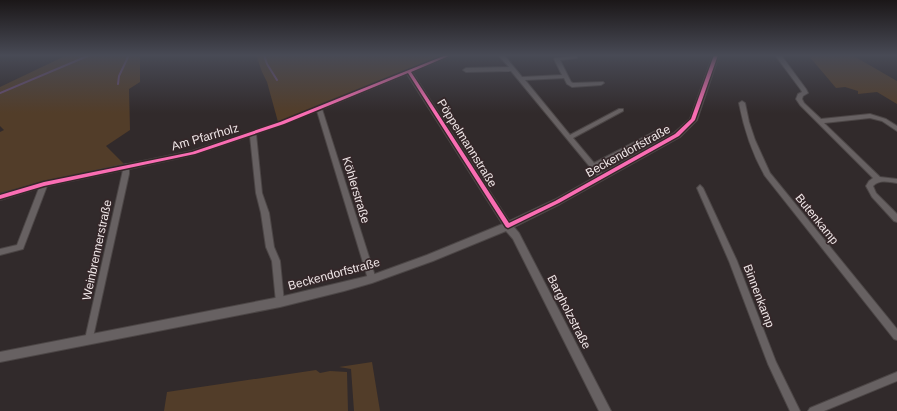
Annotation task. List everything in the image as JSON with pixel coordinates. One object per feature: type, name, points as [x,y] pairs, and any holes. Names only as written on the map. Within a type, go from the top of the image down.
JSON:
[{"type":"main road","name":"Beckendorfstraße","points":[[0,357],[280,302],[372,279],[430,258],[508,226],[602,177],[677,135],[693,120],[709,74]]},
{"type":"main road","name":"Bargholzstraße","points":[[508,226],[516,236],[605,411]]},
{"type":"street","name":"Am Pfarrholz","points":[[0,196],[44,184],[193,153],[253,133],[404,74]]},
{"type":"street","name":"Pöppelmannstraße","points":[[410,74],[508,226]]},
{"type":"street","points":[[517,74],[602,177]]},
{"type":"street","points":[[792,74],[805,93],[800,95],[799,99],[802,104],[820,121],[875,180],[897,181]]},
{"type":"street","points":[[521,79],[565,76],[569,84],[572,85],[601,82]]},
{"type":"street","name":"Butenkamp","points":[[742,103],[749,136],[767,174],[897,336]]},
{"type":"street","name":"Köhlerstraße","points":[[319,108],[372,279]]},
{"type":"street","points":[[569,138],[621,110]]},
{"type":"street","points":[[820,121],[870,116],[884,120],[897,129]]},
{"type":"street","points":[[593,166],[658,132]]},
{"type":"street","name":"Am Pfarrholz","points":[[253,133],[259,193],[265,213],[270,247],[276,261],[280,302]]},
{"type":"street","name":"Weinbrennerstraße","points":[[89,339],[126,174],[126,166]]},
{"type":"street","points":[[875,180],[869,186],[874,195],[897,219]]},
{"type":"street","points":[[0,252],[20,247],[44,184]]},
{"type":"street","name":"Binnenkamp","points":[[700,188],[733,261],[772,364],[795,411]]},
{"type":"street","points":[[813,411],[897,376]]},
{"type":"shaded area","points":[[27,74],[140,74],[140,82],[129,89],[130,130],[106,146],[125,165],[43,183],[37,183],[0,193],[0,132],[4,130],[0,126],[0,87]]},
{"type":"shaded area","points":[[263,74],[401,74],[278,122],[267,82]]},
{"type":"shaded area","points":[[824,74],[885,74],[897,81],[897,104],[877,92],[858,94],[858,91],[845,87],[836,88]]},
{"type":"shaded area","points":[[372,362],[380,411],[354,411],[351,369],[339,367]]},
{"type":"shaded area","points":[[316,370],[320,373],[330,371],[347,372],[348,411],[164,411],[167,392]]},
{"type":"waterway","points":[[0,93],[45,74]]},
{"type":"waterway","points":[[118,84],[120,74]]},
{"type":"waterway","points":[[273,74],[277,80]]},
{"type":"cycle path","points":[[0,197],[44,184],[193,153],[282,123],[402,74]]},
{"type":"cycle path","points":[[410,74],[508,226],[557,202],[677,135],[693,120],[709,74]]}]
